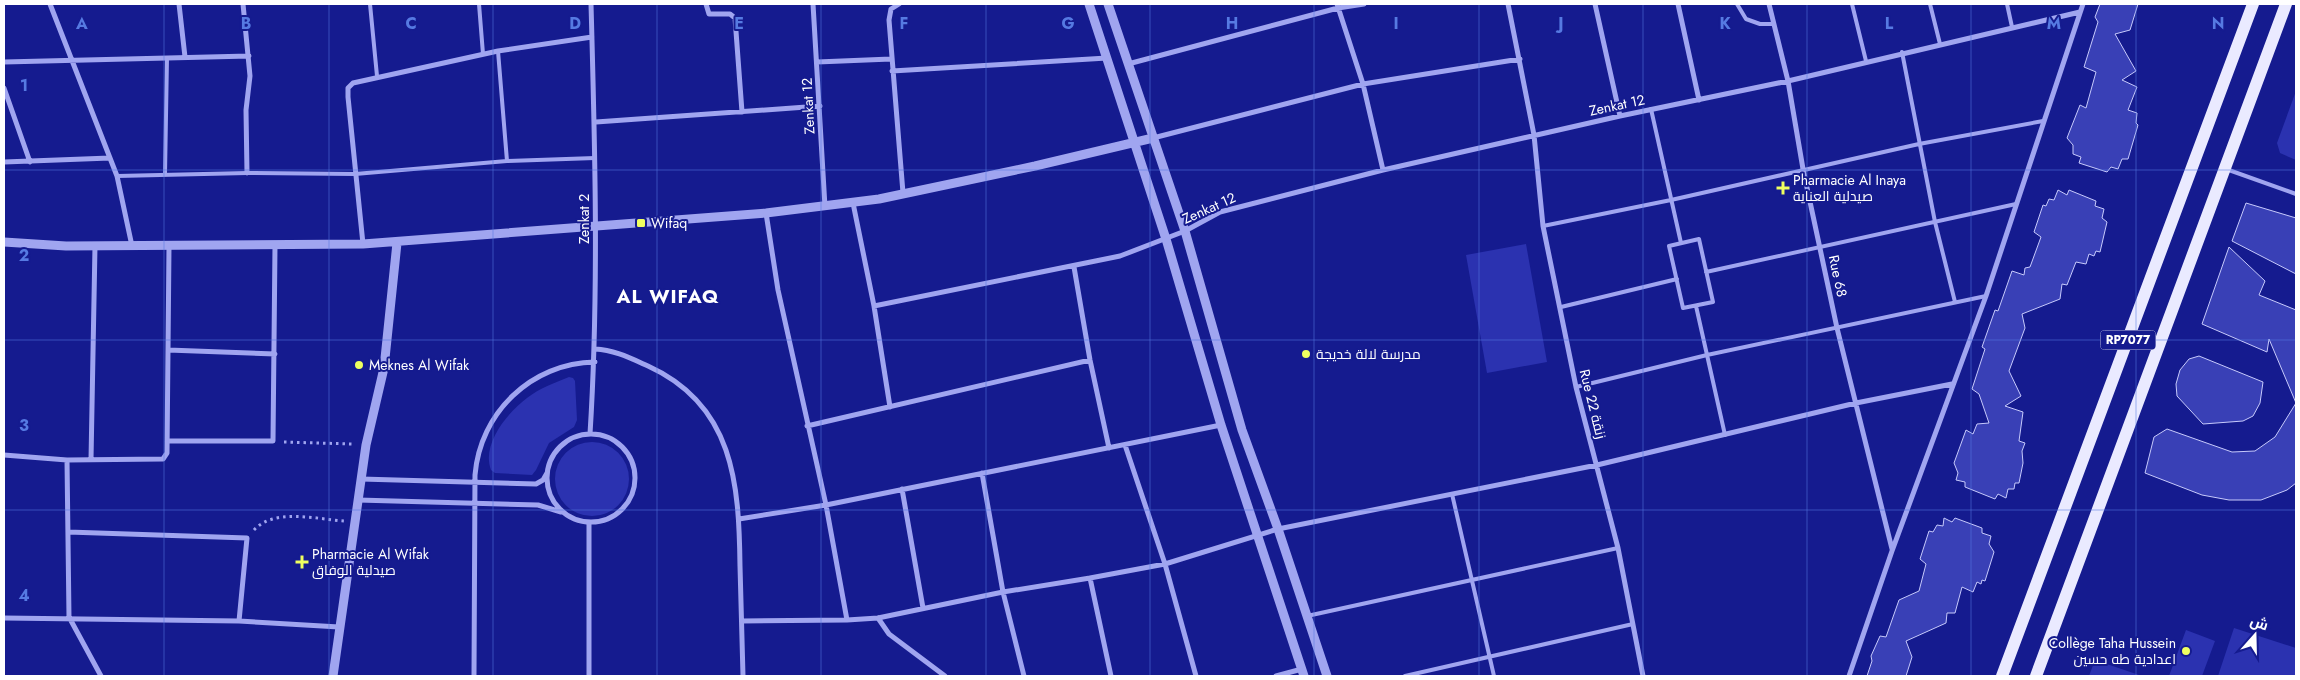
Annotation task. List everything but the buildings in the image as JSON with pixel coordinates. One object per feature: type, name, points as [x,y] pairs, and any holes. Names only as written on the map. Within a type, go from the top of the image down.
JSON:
[{"type":"main road","name":"RP7077","points":[[2002,676],[2253,4]]},
{"type":"main road","name":"RP7077","points":[[2036,676],[2286,4]]},
{"type":"street","points":[[50,4],[117,176],[132,246]]},
{"type":"street","points":[[179,4],[185,57]]},
{"type":"street","points":[[242,4],[250,76],[246,110],[247,173]]},
{"type":"street","name":"Zenkat 2","points":[[590,434],[595,362],[596,122],[591,4]]},
{"type":"street","name":"Zenkat 12","points":[[813,4],[824,207]]},
{"type":"street","points":[[899,4],[895,5],[890,14],[891,59],[903,193]]},
{"type":"street","points":[[1089,4],[1166,240],[1221,425],[1303,673],[1276,676]]},
{"type":"street","points":[[1108,4],[1185,231],[1242,430],[1278,529],[1327,676]]},
{"type":"street","points":[[1128,64],[1337,6],[1364,4]]},
{"type":"street","name":"Rue 22 زنقة","points":[[1508,4],[1534,135],[1543,226],[1576,387],[1618,548],[1642,676]]},
{"type":"street","points":[[1596,4],[1620,116]]},
{"type":"street","points":[[1678,4],[1699,100]]},
{"type":"street","name":"Rue 68","points":[[1769,4],[1772,24],[1788,81],[1803,169],[1820,248],[1892,551]]},
{"type":"street","points":[[1849,676],[1952,384],[1986,296],[2083,4]]},
{"type":"street","points":[[707,6],[709,14],[730,14],[735,18],[742,112]]},
{"type":"street","points":[[1337,6],[1363,84],[1383,170]]},
{"type":"street","name":"Zenkat 12","points":[[874,306],[1074,267],[1120,256],[1166,240],[1220,212],[1241,205],[1383,170],[1650,109],[1788,81],[1902,52],[2080,12]]},
{"type":"street","points":[[363,244],[348,88],[353,82],[498,51],[592,38]]},
{"type":"street","points":[[4,62],[249,56]]},
{"type":"street","points":[[892,71],[1107,58]]},
{"type":"street","points":[[817,62],[891,59]]},
{"type":"street","points":[[4,242],[169,247],[397,243],[824,207],[903,193],[1134,144],[1363,84],[1520,59]]},
{"type":"street","points":[[4,88],[30,162]]},
{"type":"street","points":[[596,122],[820,106]]},
{"type":"street","points":[[4,162],[110,158]]},
{"type":"street","points":[[853,203],[874,306],[890,407]]},
{"type":"street","points":[[766,213],[778,290],[806,426],[826,505],[847,620]]},
{"type":"street","points":[[333,676],[360,479],[384,368],[397,243]]},
{"type":"street","points":[[91,460],[95,246]]},
{"type":"street","points":[[167,442],[273,442],[275,246]]},
{"type":"street","points":[[4,455],[67,460],[163,459],[167,453],[169,247]]},
{"type":"street","points":[[1074,267],[1090,360],[1109,448]]},
{"type":"street","points":[[594,349],[625,355],[659,371],[679,385],[697,402],[712,421],[724,443],[732,466],[739,519],[743,676]]},
{"type":"street","points":[[168,350],[275,354]]},
{"type":"street","points":[[806,426],[1090,360]]},
{"type":"street","points":[[474,676],[475,482],[476,463],[480,446],[487,429],[508,399],[537,377],[571,364],[595,362]]},
{"type":"street","points":[[742,621],[878,618],[1003,592],[1165,564],[1278,529],[1597,465],[1725,436],[1856,403],[1952,384]]},
{"type":"street","points":[[739,519],[826,505],[1221,425]]},
{"type":"street","points":[[357,500],[538,505],[551,507],[573,518],[589,522],[605,520],[617,513],[630,497],[635,478],[632,464],[626,452],[616,442],[604,436],[590,434],[578,436],[562,446],[551,460],[543,480],[536,484],[360,479]]},
{"type":"street","points":[[1125,445],[1165,564],[1196,676]]},
{"type":"street","points":[[67,460],[69,617],[101,676]]},
{"type":"street","points":[[547,472],[547,484],[550,495],[565,513]]},
{"type":"street","points":[[982,473],[1003,592],[1024,676]]},
{"type":"street","points":[[902,489],[923,608]]},
{"type":"street","points":[[589,522],[589,676]]},
{"type":"street","points":[[68,532],[247,538],[239,621]]},
{"type":"street","points":[[1090,578],[1111,676]]},
{"type":"street","points":[[4,618],[69,617],[239,621],[339,627]]},
{"type":"street","points":[[878,618],[889,634],[945,676]]},
{"type":"lane","points":[[370,4],[377,76]]},
{"type":"lane","points":[[479,4],[483,54]]},
{"type":"lane","points":[[1737,4],[1746,19],[1760,24],[1772,24]]},
{"type":"lane","points":[[1852,4],[1866,61]]},
{"type":"lane","points":[[1930,4],[1940,44]]},
{"type":"lane","points":[[2007,4],[2012,27]]},
{"type":"lane","points":[[498,51],[507,161]]},
{"type":"lane","points":[[1902,52],[1935,222],[1955,302]]},
{"type":"lane","points":[[165,174],[167,58]]},
{"type":"lane","points":[[1650,109],[1681,243]]},
{"type":"lane","points":[[1543,226],[1671,200],[1919,144],[2043,122]]},
{"type":"lane","points":[[117,176],[247,173],[355,174],[507,161],[595,158]]},
{"type":"lane","points":[[2224,168],[2296,194]]},
{"type":"lane","points":[[1706,272],[2016,204]]},
{"type":"lane","points":[[1699,239],[1706,272],[1713,302],[1683,308],[1669,246],[1699,239]]},
{"type":"lane","points":[[1561,307],[1677,279]]},
{"type":"lane","points":[[1576,387],[1707,356],[1986,296]]},
{"type":"lane","points":[[1696,306],[1725,436]]},
{"type":"lane","points":[[1452,494],[1494,676]]},
{"type":"lane","points":[[1307,616],[1618,548]]},
{"type":"lane","points":[[1405,676],[1491,658],[1633,624]]},
{"type":"path","points":[[273,442],[366,445]]},
{"type":"path","points":[[247,538],[259,524],[270,519],[290,517],[354,522]]},
{"type":"shaded area","points":[[2296,91],[2296,160],[2280,153],[2277,143]]},
{"type":"shaded area","points":[[1526,244],[1547,362],[1487,373],[1466,255]]},
{"type":"shaded area","points":[[569,377],[575,381],[577,420],[574,427],[549,443],[532,475],[495,473],[491,470],[489,460],[493,439],[505,420],[532,394]]},
{"type":"shaded area","points":[[592,442],[606,445],[618,453],[626,465],[629,479],[626,493],[618,505],[606,513],[592,516],[578,513],[566,505],[558,493],[555,479],[558,465],[566,453],[578,445]]},
{"type":"shaded area","points":[[2234,628],[2296,648],[2296,676],[2218,676]]},
{"type":"shaded area","points":[[2186,630],[2215,641],[2202,676],[2169,676]]},
{"type":"shaded area","points":[[2095,660],[2142,676],[2089,676]]},
{"type":"place","name":"Pharmacie Al Inaya صيدلية العناية","points":[[1783,188]]},
{"type":"place","name":"Wifaq","points":[[641,223]]},
{"type":"place","name":"مدرسة لالة خديجة","points":[[1306,354]]},
{"type":"place","name":"Meknes Al Wifak","points":[[359,365]]},
{"type":"place","name":"Pharmacie Al Wifak صيدلية الوفاق","points":[[302,562]]},
{"type":"place","name":"Collège Taha Hussein اعدادية طه حسين","points":[[2186,651]]},
{"type":"district","name":"AL WIFAQ","points":[[668,296]]}]
